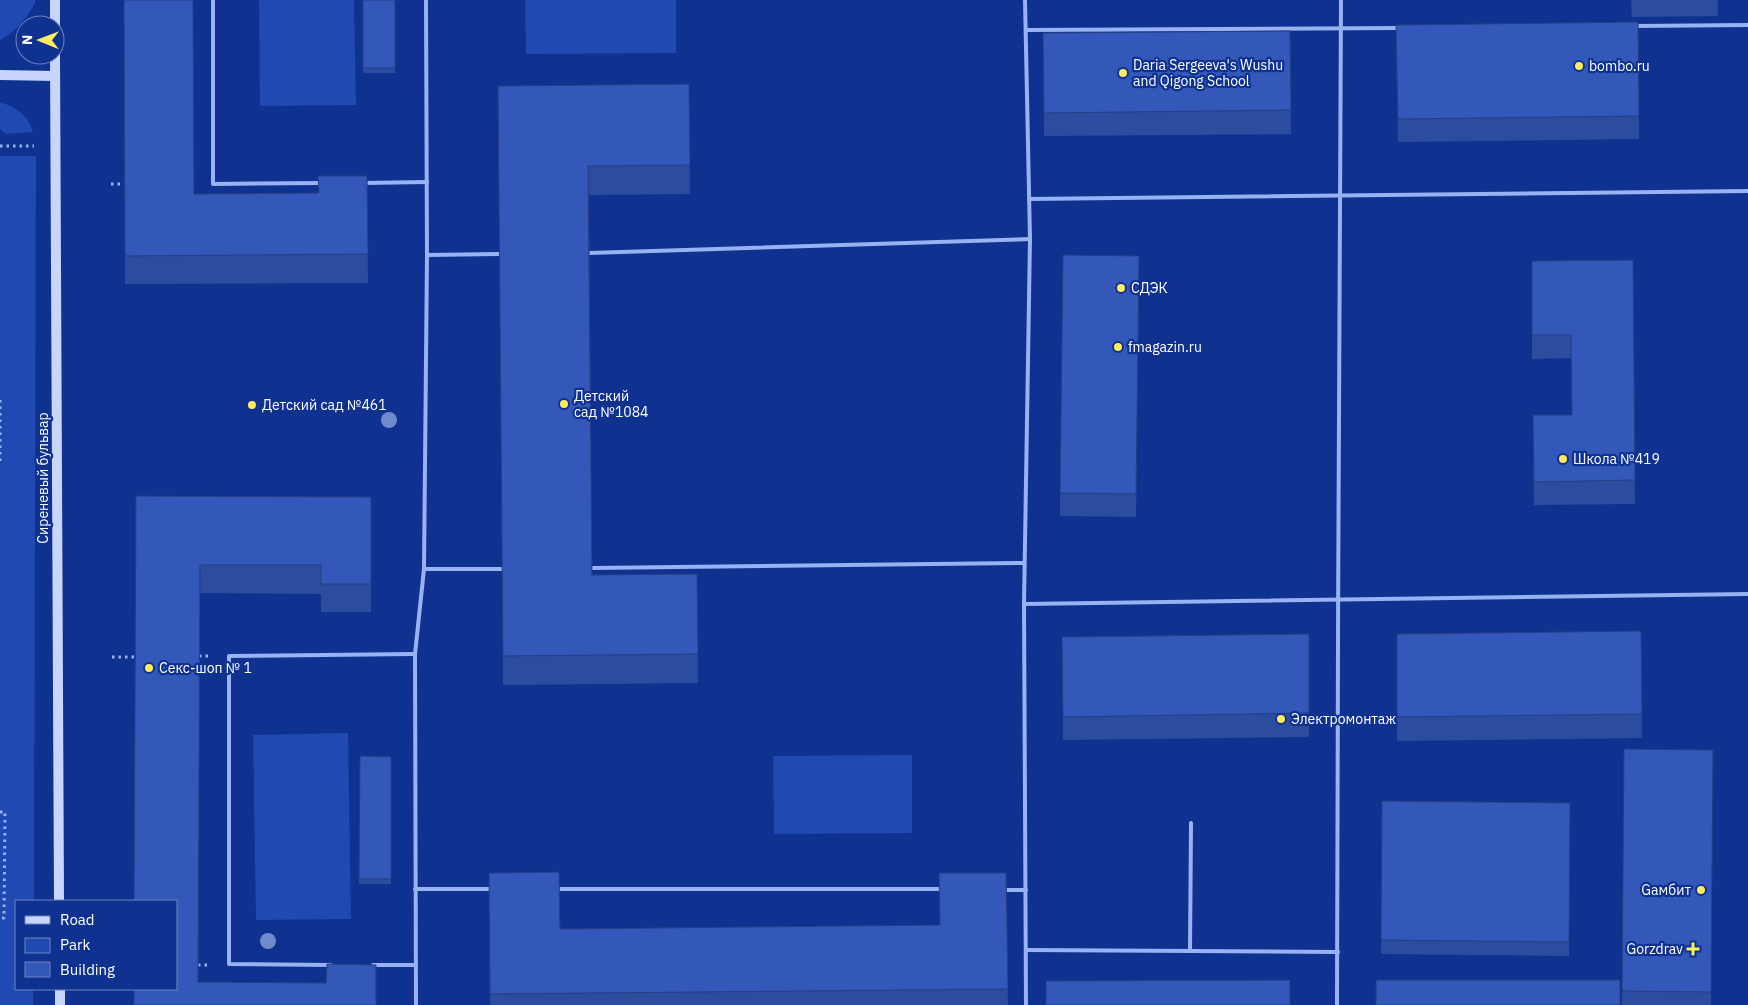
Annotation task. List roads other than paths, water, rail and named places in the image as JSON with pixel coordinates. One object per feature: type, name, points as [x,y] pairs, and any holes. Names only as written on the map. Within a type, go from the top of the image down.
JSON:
[{"type":"main road","points":[[55,0],[55,15]]},
{"type":"main road","name":"Сиреневый бульвар","points":[[55,65],[59,900]]},
{"type":"main road","points":[[0,75],[55,76]]},
{"type":"main road","points":[[60,990],[60,1005]]},
{"type":"lane","points":[[213,0],[213,184],[330,183]]},
{"type":"lane","points":[[416,1005],[415,654],[424,569],[427,255],[426,0]]},
{"type":"lane","points":[[1025,0],[1030,239],[1024,563],[1026,1005]]},
{"type":"lane","points":[[1337,1005],[1338,196],[1341,0]]},
{"type":"lane","points":[[1628,26],[1748,25]]},
{"type":"lane","points":[[1026,30],[1410,28]]},
{"type":"lane","points":[[359,183],[427,182]]},
{"type":"lane","points":[[1029,199],[1748,191]]},
{"type":"lane","points":[[589,253],[1030,239]]},
{"type":"lane","points":[[427,255],[499,254]]},
{"type":"lane","points":[[592,568],[1024,563]]},
{"type":"lane","points":[[424,569],[502,569]]},
{"type":"lane","points":[[1024,604],[1748,594]]},
{"type":"lane","points":[[337,964],[229,964],[229,656],[415,654]]},
{"type":"lane","points":[[1190,951],[1191,824]]},
{"type":"lane","points":[[415,889],[494,889]]},
{"type":"lane","points":[[553,889],[947,890]]},
{"type":"lane","points":[[996,890],[1026,890]]},
{"type":"lane","points":[[1026,950],[1338,952]]},
{"type":"lane","points":[[367,965],[416,965]]},
{"type":"place","name":"bombo.ru","points":[[1579,66]]},
{"type":"place","name":"Daria Sergeeva's Wushu and Qigong School","points":[[1123,73]]},
{"type":"place","name":"СДЭК","points":[[1121,288]]},
{"type":"place","name":"fmagazin.ru","points":[[1118,347]]},
{"type":"place","name":"Детский сад №1084","points":[[564,404]]},
{"type":"place","name":"Детский сад №461","points":[[252,405]]},
{"type":"place","name":"Школа №419","points":[[1563,459]]},
{"type":"place","name":"Секс-шоп № 1","points":[[149,668]]},
{"type":"place","name":"Электромонтаж","points":[[1281,719]]},
{"type":"place","name":"Gамбит","points":[[1701,890]]},
{"type":"place","name":"Gorzdrav","points":[[1693,949]]}]
